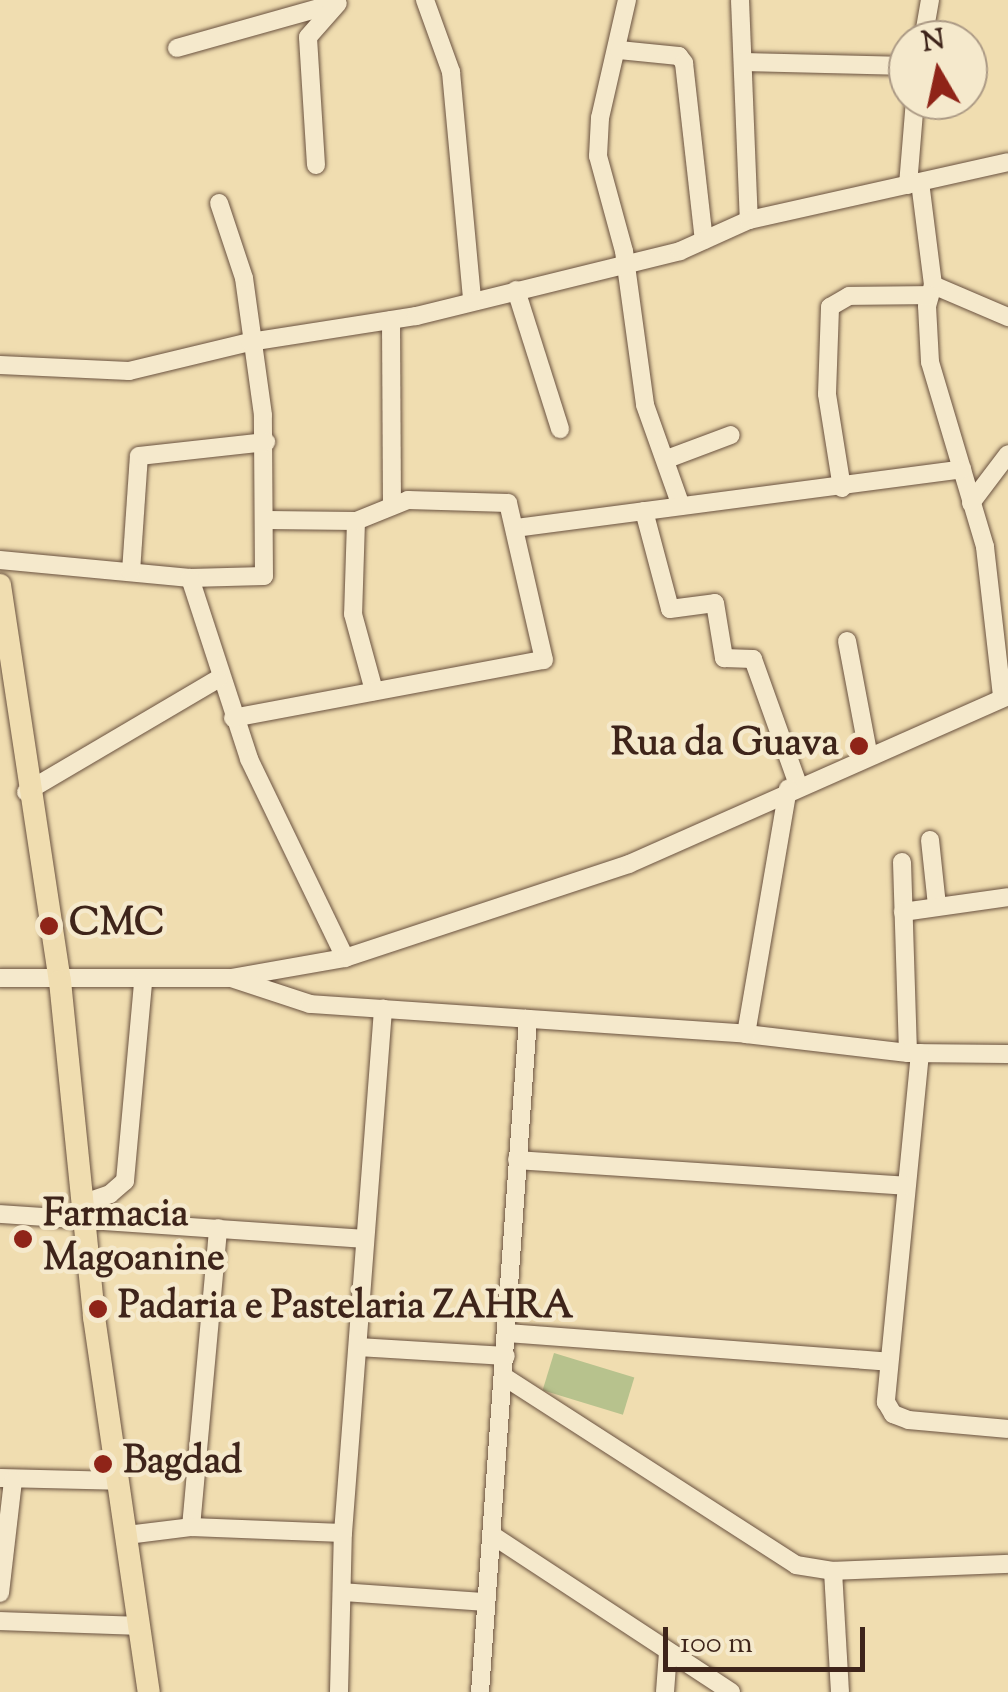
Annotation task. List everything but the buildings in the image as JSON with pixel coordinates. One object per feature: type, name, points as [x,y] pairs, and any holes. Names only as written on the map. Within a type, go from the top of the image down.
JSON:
[{"type":"main road","points":[[0,585],[26,792],[60,981],[82,1212],[148,1692]]},
{"type":"street","points":[[424,0],[450,72],[472,300]]},
{"type":"street","points":[[628,0],[597,142],[624,251],[621,265],[645,405],[667,459],[680,506]]},
{"type":"street","points":[[740,0],[750,220]]},
{"type":"street","points":[[177,48],[340,2]]},
{"type":"street","points":[[316,165],[308,37],[340,2]]},
{"type":"street","points":[[620,50],[684,62],[704,240]]},
{"type":"street","points":[[743,62],[888,66]]},
{"type":"street","points":[[0,978],[143,982],[231,978],[345,958],[585,881],[868,752],[1005,696],[992,586],[930,362],[931,290],[914,183],[915,120]]},
{"type":"street","points":[[0,365],[129,371],[250,342],[390,320],[621,265],[704,240],[750,220],[1008,162]]},
{"type":"street","points":[[0,560],[258,581],[268,520],[266,442],[244,278],[218,203]]},
{"type":"street","points":[[516,290],[560,429]]},
{"type":"street","points":[[842,488],[826,394],[830,306],[848,296],[931,290],[1008,317]]},
{"type":"street","points":[[390,320],[392,503]]},
{"type":"street","points":[[667,459],[731,435]]},
{"type":"street","points":[[131,572],[138,456],[266,442]]},
{"type":"street","points":[[971,503],[1008,454]]},
{"type":"street","points":[[516,528],[842,488],[962,469]]},
{"type":"street","points":[[233,718],[544,660],[508,504],[392,503],[356,521],[268,520]]},
{"type":"street","points":[[644,511],[667,604],[676,610],[714,603],[724,658],[753,659],[793,787],[746,1034]]},
{"type":"street","points":[[356,521],[353,614],[374,691]]},
{"type":"street","points":[[190,578],[233,718],[345,958]]},
{"type":"street","points":[[847,642],[868,752]]},
{"type":"street","points":[[26,792],[218,678]]},
{"type":"street","points":[[930,840],[937,905]]},
{"type":"street","points":[[902,862],[902,912],[914,1053],[886,1402],[893,1414],[1008,1429]]},
{"type":"street","points":[[902,912],[1008,897]]},
{"type":"street","points":[[231,978],[284,1000],[746,1034],[914,1053],[1008,1054]]},
{"type":"street","points":[[82,1212],[125,1181],[143,982]]},
{"type":"street","points":[[339,1692],[343,1532],[383,1008]]},
{"type":"street","points":[[480,1692],[528,1019]]},
{"type":"street","points":[[517,1160],[904,1186]]},
{"type":"street","points":[[0,1214],[82,1212],[364,1239]]},
{"type":"street","points":[[192,1527],[218,1228]]},
{"type":"street","points":[[507,1333],[889,1362]]},
{"type":"street","points":[[358,1347],[506,1356]]},
{"type":"street","points":[[504,1376],[796,1566],[833,1570],[1008,1564]]},
{"type":"street","points":[[0,1593],[6,1479],[119,1482]]},
{"type":"street","points":[[128,1535],[192,1527],[343,1532]]},
{"type":"street","points":[[492,1535],[730,1692]]},
{"type":"street","points":[[833,1570],[840,1692]]},
{"type":"street","points":[[342,1592],[485,1602]]},
{"type":"street","points":[[0,1621],[140,1626]]},
{"type":"street","points":[[665,1692],[668,1652]]},
{"type":"green space","points":[[554,1353],[634,1378],[623,1415],[543,1390]]},
{"type":"place","name":"Rua da Guava","points":[[859,746]]},
{"type":"place","name":"CMC","points":[[49,926]]},
{"type":"place","name":"Farmacia Magoanine","points":[[23,1239]]},
{"type":"place","name":"Padaria e Pastelaria ZAHRA","points":[[98,1309]]},
{"type":"place","name":"Bagdad","points":[[103,1464]]}]
